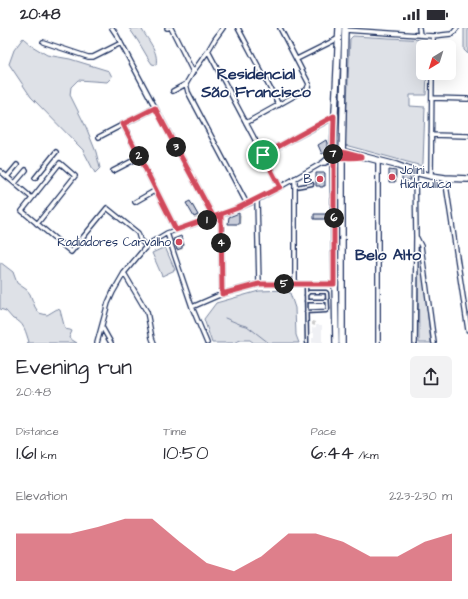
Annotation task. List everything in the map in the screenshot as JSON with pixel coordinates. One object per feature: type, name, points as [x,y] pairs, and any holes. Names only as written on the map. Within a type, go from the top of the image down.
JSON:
[{"type":"main road","points":[[336,343],[334,284],[334,116],[339,28]]},
{"type":"main road","points":[[341,343],[342,154],[345,29]]},
{"type":"main road","points":[[334,157],[342,154],[361,157],[396,165],[431,176],[468,179]]},
{"type":"main road","points":[[335,323],[338,324],[340,328],[341,343]]},
{"type":"street","points":[[112,28],[214,218]]},
{"type":"street","points":[[168,28],[193,72]]},
{"type":"street","points":[[173,91],[186,84],[223,28]]},
{"type":"street","points":[[238,28],[279,105]]},
{"type":"street","points":[[246,123],[305,90],[309,84],[280,28]]},
{"type":"street","points":[[419,28],[420,35]]},
{"type":"street","points":[[345,29],[383,30],[433,36],[453,33],[457,28]]},
{"type":"street","points":[[297,60],[339,38]]},
{"type":"street","points":[[43,42],[88,57],[93,57],[121,43]]},
{"type":"street","points":[[208,51],[280,187]]},
{"type":"street","points":[[431,176],[432,80]]},
{"type":"street","points":[[186,84],[188,92],[247,204]]},
{"type":"street","points":[[432,98],[468,99]]},
{"type":"street","points":[[99,137],[155,108]]},
{"type":"street","points":[[263,155],[334,116]]},
{"type":"street","points":[[123,124],[176,230]]},
{"type":"street","points":[[431,135],[468,136]]},
{"type":"street","points":[[35,178],[56,152]]},
{"type":"street","points":[[113,172],[140,157]]},
{"type":"street","points":[[97,343],[108,303],[113,292],[137,257],[152,242],[167,233],[214,218],[257,200],[334,157]]},
{"type":"street","points":[[378,161],[378,343]]},
{"type":"street","points":[[38,224],[75,176],[60,163],[22,211],[72,252],[107,208],[138,233],[140,240],[147,247]]},
{"type":"street","points":[[7,177],[17,165]]},
{"type":"street","points":[[42,169],[50,176]]},
{"type":"street","points":[[15,183],[26,170]]},
{"type":"street","points":[[0,171],[32,198]]},
{"type":"street","points":[[415,172],[415,343]]},
{"type":"street","points":[[295,178],[295,284]]},
{"type":"street","points":[[445,178],[466,299],[468,330]]},
{"type":"street","points":[[135,202],[156,190]]},
{"type":"street","points":[[257,200],[259,284]]},
{"type":"street","points":[[221,215],[222,294]]},
{"type":"street","points":[[167,233],[192,307],[207,343]]},
{"type":"street","points":[[416,238],[421,246],[434,343]]},
{"type":"street","points":[[124,274],[147,312],[154,343]]},
{"type":"street","points":[[192,307],[222,294],[259,284],[334,284]]},
{"type":"street","points":[[102,327],[111,343]]},
{"type":"lane","points":[[295,187],[312,184]]},
{"type":"lane","points":[[306,284],[307,343]]},
{"type":"lane","points":[[306,295],[310,292],[326,292],[328,309],[326,311],[306,312]]},
{"type":"lane","points":[[306,301],[327,301]]},
{"type":"shaded area","points":[[129,28],[141,28],[152,45],[156,55],[156,65],[152,64]]},
{"type":"shaded area","points":[[464,28],[468,28],[468,54],[464,50]]},
{"type":"shaded area","points":[[353,36],[426,40],[416,40],[416,80],[427,80],[426,95],[410,95],[410,106],[425,107],[422,166],[345,145],[350,39]]},
{"type":"shaded area","points":[[23,38],[32,46],[47,55],[70,59],[109,71],[112,77],[107,82],[78,80],[71,87],[70,95],[86,127],[96,152],[100,168],[95,173],[83,150],[31,97],[9,64],[14,50]]},
{"type":"shaded area","points":[[337,168],[339,168],[340,313],[337,313]]},
{"type":"shaded area","points":[[165,247],[175,270],[162,276],[152,253]]},
{"type":"shaded area","points":[[419,248],[420,249],[431,343],[419,343]]},
{"type":"shaded area","points":[[0,262],[13,272],[17,283],[27,290],[39,313],[47,315],[57,309],[60,310],[65,329],[72,331],[69,338],[77,343],[27,343],[29,342],[26,331],[20,322],[13,319],[6,311],[0,309]]},
{"type":"shaded area","points":[[289,290],[295,308],[296,335],[299,343],[254,343],[250,340],[241,340],[233,343],[212,343],[204,319],[216,303],[259,291]]},
{"type":"shaded area","points":[[316,325],[322,325],[323,343],[312,343],[314,333],[312,333],[312,328],[316,327]]},
{"type":"building","points":[[326,140],[327,150],[322,154],[318,145]]},
{"type":"building","name":"Jolini Hidraulica","points":[[389,170],[396,171],[395,182],[389,182]]},
{"type":"building","points":[[402,172],[408,175],[411,180],[402,180]]},
{"type":"building","name":"B","points":[[316,173],[325,173],[325,186],[316,186]]},
{"type":"building","points":[[190,201],[198,215],[194,217],[186,203]]},
{"type":"building","points":[[239,213],[239,224],[228,224],[229,217]]},
{"type":"building","points":[[314,214],[327,214],[327,219],[314,219]]},
{"type":"building","name":"Radiadores Carvalho","points":[[181,236],[184,245],[182,248],[177,250],[173,239]]},
{"type":"waterway","points":[[225,318],[247,326],[269,343]]},
{"type":"place","name":"Jolini Hidraulica","points":[[392,177]]},
{"type":"place","name":"B","points":[[320,179]]},
{"type":"place","name":"Radiadores Carvalho","points":[[179,242]]},
{"type":"district","name":"Residencial São Francisco","points":[[256,83]]},
{"type":"district","name":"Belo Alto","points":[[388,255]]},
{"type":"route","points":[[263,155],[280,187],[257,200],[238,208],[221,215],[176,230],[123,124],[155,108],[214,218],[221,215],[222,294],[267,283],[334,284],[334,159],[342,157],[361,157],[342,152],[333,154],[334,116],[263,155]]}]
